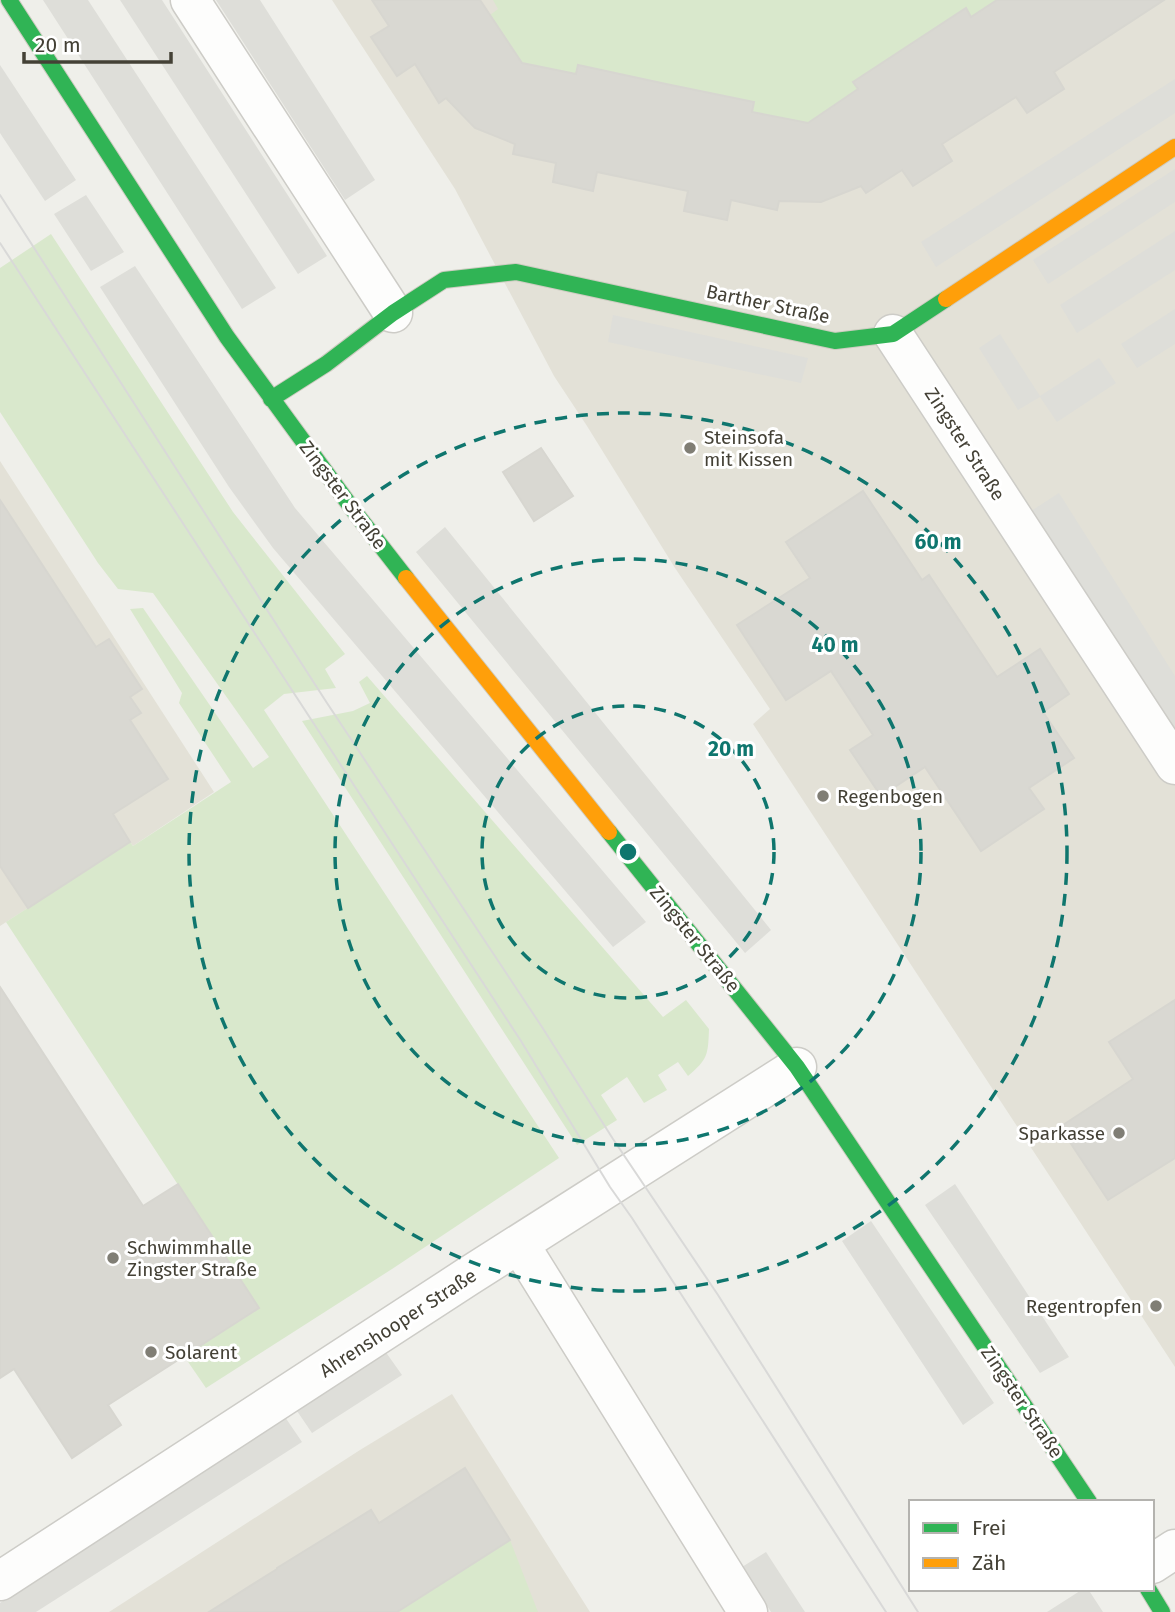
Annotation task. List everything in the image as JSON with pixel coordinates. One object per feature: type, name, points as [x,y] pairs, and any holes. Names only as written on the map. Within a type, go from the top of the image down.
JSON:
[{"type":"street","name":"Zingster Straße","points":[[9,0],[227,337],[271,399],[422,599],[797,1067],[1088,1500]]},
{"type":"street","points":[[190,0],[393,313],[326,364],[271,399]]},
{"type":"street","name":"Barther Straße","points":[[393,313],[444,281],[516,272],[835,341],[893,334],[1175,147]]},
{"type":"street","name":"Zingster Straße","points":[[893,334],[1175,765]]},
{"type":"street","name":"Ahrenshooper Straße","points":[[6,1565],[520,1245],[797,1067]]},
{"type":"street","points":[[520,1245],[748,1612]]},
{"type":"street","points":[[1154,1563],[1175,1549]]},
{"type":"street","points":[[1149,1591],[1162,1612]]},
{"type":"shaded area","points":[[43,0],[88,0],[276,288],[242,309]]},
{"type":"shaded area","points":[[120,0],[162,0],[327,256],[298,274]]},
{"type":"shaded area","points":[[216,0],[260,0],[375,180],[345,200]]},
{"type":"shaded area","points":[[332,0],[1175,0],[1175,1367],[753,724],[770,709],[675,568],[554,376],[455,189]]},
{"type":"shaded area","points":[[0,65],[76,180],[45,201],[0,133]]},
{"type":"shaded area","points":[[1175,79],[1175,113],[936,267],[921,242]]},
{"type":"shaded area","points":[[1175,169],[1175,202],[1048,284],[1033,260]]},
{"type":"shaded area","points":[[86,195],[124,252],[91,271],[54,214]]},
{"type":"shaded area","points":[[1175,231],[1175,270],[1077,333],[1060,305]]},
{"type":"shaded area","points":[[135,266],[295,508],[646,922],[613,947],[273,548],[229,487],[100,287]]},
{"type":"shaded area","points":[[1175,309],[1175,344],[1137,368],[1121,344]]},
{"type":"shaded area","points":[[613,315],[808,358],[801,383],[608,342]]},
{"type":"shaded area","points":[[1000,334],[1040,396],[1099,358],[1116,383],[1057,422],[1040,397],[1018,410],[979,348]]},
{"type":"shaded area","points":[[0,461],[214,792],[133,846],[130,842],[0,926]]},
{"type":"shaded area","points":[[1059,493],[1175,676],[1175,744],[1028,513]]},
{"type":"shaded area","points":[[445,527],[771,930],[745,953],[416,552]]},
{"type":"shaded area","points":[[955,1184],[1069,1357],[1040,1373],[925,1205]]},
{"type":"shaded area","points":[[871,1221],[994,1403],[963,1425],[842,1241]]},
{"type":"shaded area","points":[[385,1351],[402,1375],[312,1433],[297,1411]]},
{"type":"shaded area","points":[[452,1394],[590,1612],[109,1612],[360,1450]]},
{"type":"shaded area","points":[[285,1417],[302,1442],[36,1612],[0,1612],[0,1603]]},
{"type":"shaded area","points":[[766,1552],[805,1612],[771,1612],[742,1567]]},
{"type":"shaded area","points":[[1080,1591],[1089,1591],[1103,1612],[1047,1612]]},
{"type":"green space","points":[[493,0],[997,0],[971,17],[966,9],[854,82],[858,90],[810,130],[795,121],[752,112],[754,102],[578,65],[576,74],[533,65],[519,69],[515,52],[490,15],[498,9]]},
{"type":"green space","points":[[51,234],[233,512],[345,654],[325,669],[336,688],[284,694],[264,710],[559,1158],[206,1388],[184,1356],[258,1307],[6,922],[130,842],[133,846],[231,782],[179,703],[182,693],[130,609],[143,608],[253,768],[269,757],[153,593],[118,589],[98,563],[0,412],[0,268]]},
{"type":"green space","points":[[367,676],[663,1017],[686,1000],[709,1029],[706,1056],[695,1070],[688,1076],[678,1062],[658,1075],[667,1090],[644,1103],[627,1077],[601,1095],[617,1120],[577,1145],[302,721],[353,711],[370,703],[359,682]]},
{"type":"green space","points":[[510,1540],[538,1612],[397,1612]]},
{"type":"building","points":[[372,0],[480,0],[522,63],[576,74],[578,65],[754,102],[752,112],[808,123],[858,89],[853,82],[966,8],[971,17],[997,0],[1164,0],[1054,72],[1064,89],[1027,113],[1016,97],[942,144],[952,161],[913,186],[902,170],[866,193],[861,186],[821,202],[779,201],[777,210],[731,200],[727,220],[684,211],[688,191],[597,172],[593,191],[553,182],[556,163],[513,154],[515,144],[475,128],[446,98],[439,103],[415,64],[397,76],[371,37],[389,26]]},
{"type":"building","points":[[541,448],[573,496],[534,521],[503,472]]},
{"type":"building","points":[[863,491],[922,580],[929,575],[997,677],[1040,649],[1069,694],[1043,712],[1074,758],[1029,788],[1044,809],[981,851],[925,767],[881,796],[850,750],[873,735],[831,671],[786,700],[737,625],[810,578],[786,542]]},
{"type":"building","points":[[0,500],[96,647],[109,639],[142,689],[130,697],[141,713],[130,720],[168,779],[113,814],[130,842],[28,908],[0,866]]},
{"type":"building","name":"Schwimmhalle Zingster Straße","points":[[0,987],[143,1206],[178,1184],[259,1308],[108,1405],[121,1425],[72,1458],[14,1369],[0,1378]]},
{"type":"building","points":[[1175,1000],[1175,1158],[1108,1200],[1060,1127],[1133,1079],[1109,1042]]},
{"type":"building","points":[[465,1468],[510,1540],[397,1612],[209,1612],[371,1510],[379,1523]]},
{"type":"tram line","points":[[0,195],[327,703],[718,1295],[918,1612]]},
{"type":"tram line","points":[[0,243],[521,1041],[610,1187],[886,1612]]},
{"type":"traffic: fast","points":[[9,0],[227,337],[406,578]]},
{"type":"traffic: fast","points":[[271,399],[326,364],[393,313],[444,280],[516,272],[835,341],[893,334],[946,299]]},
{"type":"traffic: fast","points":[[609,832],[797,1067],[1088,1500]]},
{"type":"traffic: fast","points":[[1149,1591],[1162,1612]]},
{"type":"traffic: slow","points":[[946,299],[1175,147]]},
{"type":"traffic: slow","points":[[406,578],[609,832]]},
{"type":"place","name":"Steinsofa mit Kissen","points":[[690,448]]},
{"type":"place","name":"Regenbogen","points":[[823,796]]},
{"type":"place","name":"Sparkasse","points":[[1119,1133]]},
{"type":"place","name":"Schwimmhalle Zingster Straße","points":[[113,1258]]},
{"type":"place","name":"Regentropfen","points":[[1156,1306]]},
{"type":"place","name":"Solarent","points":[[151,1352]]}]
